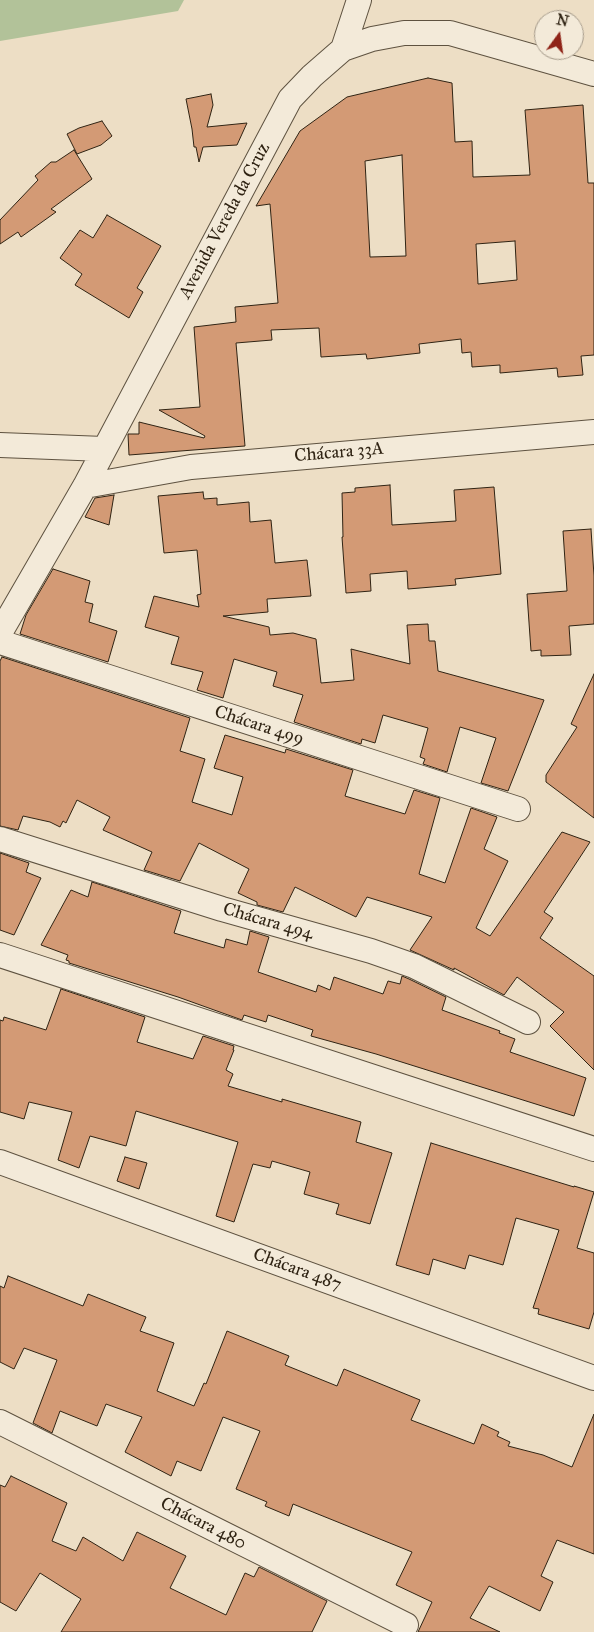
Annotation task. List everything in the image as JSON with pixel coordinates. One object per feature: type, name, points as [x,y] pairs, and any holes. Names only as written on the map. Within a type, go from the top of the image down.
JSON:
[{"type":"street","points":[[343,49],[359,0]]},
{"type":"street","name":"Avenida Vereda da Cruz","points":[[0,633],[85,486],[290,99],[312,76],[343,49],[372,39],[404,32],[450,33],[594,74]]},
{"type":"street","name":"Chácara 33A","points":[[85,486],[191,467],[594,432]]},
{"type":"street","points":[[0,445],[104,449]]},
{"type":"street","name":"Chácara 499","points":[[0,642],[518,809]]},
{"type":"street","name":"Chácara 494","points":[[0,839],[222,909],[371,951],[414,966],[528,1022]]},
{"type":"street","points":[[0,955],[594,1149]]},
{"type":"street","name":"Chácara 487","points":[[0,1162],[594,1378]]},
{"type":"street","name":"Chácara 480","points":[[0,1422],[406,1625]]},
{"type":"green space","points":[[0,0],[184,0],[178,11],[0,41]]},
{"type":"building","points":[[428,78],[452,83],[455,142],[472,141],[473,177],[530,175],[525,110],[583,105],[588,183],[594,183],[594,355],[581,356],[583,375],[558,377],[557,368],[500,373],[500,365],[472,367],[471,352],[462,353],[461,339],[419,344],[420,353],[367,359],[366,354],[321,357],[319,328],[271,330],[272,340],[236,343],[245,446],[129,455],[128,434],[139,434],[139,422],[204,438],[205,436],[159,410],[200,407],[194,327],[236,322],[235,307],[278,303],[270,204],[256,206],[300,131],[347,97]],"holes":[[[402,155],[406,256],[370,257],[365,161]],[[515,241],[517,280],[478,284],[476,244]]]},
{"type":"building","points":[[211,94],[213,105],[207,127],[247,123],[237,145],[203,147],[199,162],[196,147],[194,147],[186,99]]},
{"type":"building","points":[[102,121],[112,136],[101,145],[77,154],[67,134]]},
{"type":"building","points":[[74,150],[92,179],[51,209],[56,212],[21,237],[18,232],[0,244],[0,220],[38,180],[35,176],[51,162],[56,162]]},
{"type":"building","points":[[107,215],[161,246],[137,288],[143,292],[129,318],[75,285],[82,274],[60,258],[80,230],[93,238]]},
{"type":"building","points":[[390,485],[392,525],[456,521],[454,490],[494,487],[501,574],[455,579],[456,585],[408,589],[407,571],[370,574],[371,591],[346,593],[342,537],[342,493],[355,492],[355,488]]},
{"type":"building","points":[[203,492],[204,499],[217,498],[217,505],[249,502],[250,522],[271,520],[275,563],[307,560],[311,596],[267,599],[268,612],[223,616],[269,627],[270,635],[293,633],[316,639],[321,683],[354,680],[351,649],[410,664],[407,625],[428,624],[429,641],[435,641],[438,671],[544,700],[508,791],[481,783],[496,738],[460,727],[447,772],[423,764],[425,759],[420,757],[428,728],[383,715],[375,743],[362,739],[361,744],[294,722],[303,695],[273,686],[277,672],[234,659],[223,698],[197,690],[203,672],[171,664],[179,637],[145,627],[154,596],[199,607],[197,595],[201,594],[197,550],[164,553],[158,496]]},
{"type":"building","points":[[114,495],[109,525],[85,517],[95,498]]},
{"type":"building","points":[[591,529],[594,576],[594,624],[569,626],[571,655],[541,656],[541,650],[531,651],[527,594],[567,591],[563,531]]},
{"type":"building","points":[[53,569],[90,581],[85,602],[93,604],[89,622],[117,631],[108,662],[20,634],[26,615]]},
{"type":"building","points":[[2,657],[190,718],[180,751],[205,759],[192,802],[232,815],[243,777],[214,768],[225,735],[285,753],[286,749],[353,770],[345,796],[405,814],[414,790],[440,798],[419,874],[445,883],[471,808],[497,817],[484,849],[508,861],[476,928],[490,936],[562,832],[590,842],[544,912],[553,918],[540,938],[594,976],[594,1070],[550,1026],[564,1012],[517,977],[504,995],[454,968],[454,970],[410,950],[432,917],[367,897],[356,917],[295,887],[283,912],[257,905],[257,902],[238,893],[249,869],[199,843],[180,881],[144,870],[152,852],[103,830],[110,817],[77,800],[66,823],[63,821],[60,827],[50,822],[23,816],[18,830],[0,826],[0,661]]},
{"type":"building","points":[[594,674],[594,818],[546,782],[546,775],[577,727],[571,724]]},
{"type":"building","points":[[0,853],[29,863],[26,872],[41,878],[14,935],[0,930]]},
{"type":"building","points":[[92,882],[181,911],[174,933],[224,948],[226,939],[247,945],[250,931],[269,937],[258,972],[316,992],[318,985],[330,990],[334,977],[383,994],[388,981],[400,984],[402,976],[409,979],[446,997],[442,1010],[500,1031],[499,1033],[515,1039],[510,1052],[586,1078],[574,1116],[376,1054],[311,1036],[313,1030],[268,1015],[266,1022],[244,1015],[242,1020],[178,997],[69,963],[66,960],[68,955],[41,945],[71,890],[88,897]]},
{"type":"building","points":[[61,989],[145,1017],[137,1042],[193,1059],[203,1036],[234,1046],[226,1070],[233,1074],[228,1086],[282,1102],[282,1099],[361,1122],[356,1142],[392,1153],[370,1224],[336,1214],[339,1204],[304,1194],[310,1172],[272,1161],[270,1168],[253,1164],[234,1222],[216,1216],[238,1142],[136,1111],[126,1146],[90,1136],[79,1168],[58,1160],[72,1112],[29,1102],[24,1119],[0,1112],[0,1020],[3,1021],[4,1017],[46,1030]]},
{"type":"building","points":[[431,1143],[594,1192],[577,1248],[594,1253],[594,1312],[589,1329],[538,1314],[539,1309],[533,1308],[559,1230],[516,1218],[503,1265],[469,1255],[465,1269],[433,1259],[429,1275],[396,1265]]},
{"type":"building","points":[[125,1157],[147,1163],[139,1189],[117,1181]]},
{"type":"building","points":[[8,1276],[83,1306],[88,1294],[146,1317],[140,1331],[174,1343],[157,1391],[194,1406],[204,1383],[206,1384],[227,1331],[289,1356],[285,1365],[337,1386],[344,1369],[420,1400],[411,1420],[474,1444],[482,1424],[499,1432],[497,1436],[510,1442],[508,1446],[543,1455],[572,1467],[594,1414],[594,1554],[557,1540],[541,1576],[553,1582],[540,1611],[489,1586],[470,1618],[500,1632],[418,1632],[432,1602],[396,1585],[412,1552],[293,1504],[289,1516],[265,1506],[267,1502],[236,1489],[260,1431],[223,1417],[201,1471],[177,1461],[171,1476],[125,1452],[142,1417],[106,1404],[97,1426],[60,1411],[52,1433],[33,1423],[57,1360],[24,1348],[14,1369],[0,1362],[0,1286],[4,1288]]},
{"type":"building","points":[[11,1476],[67,1503],[52,1541],[76,1551],[83,1537],[123,1561],[137,1532],[186,1556],[170,1588],[226,1615],[245,1573],[254,1577],[259,1567],[327,1601],[312,1632],[61,1632],[81,1599],[40,1573],[16,1611],[0,1602],[0,1485],[5,1487]]}]
